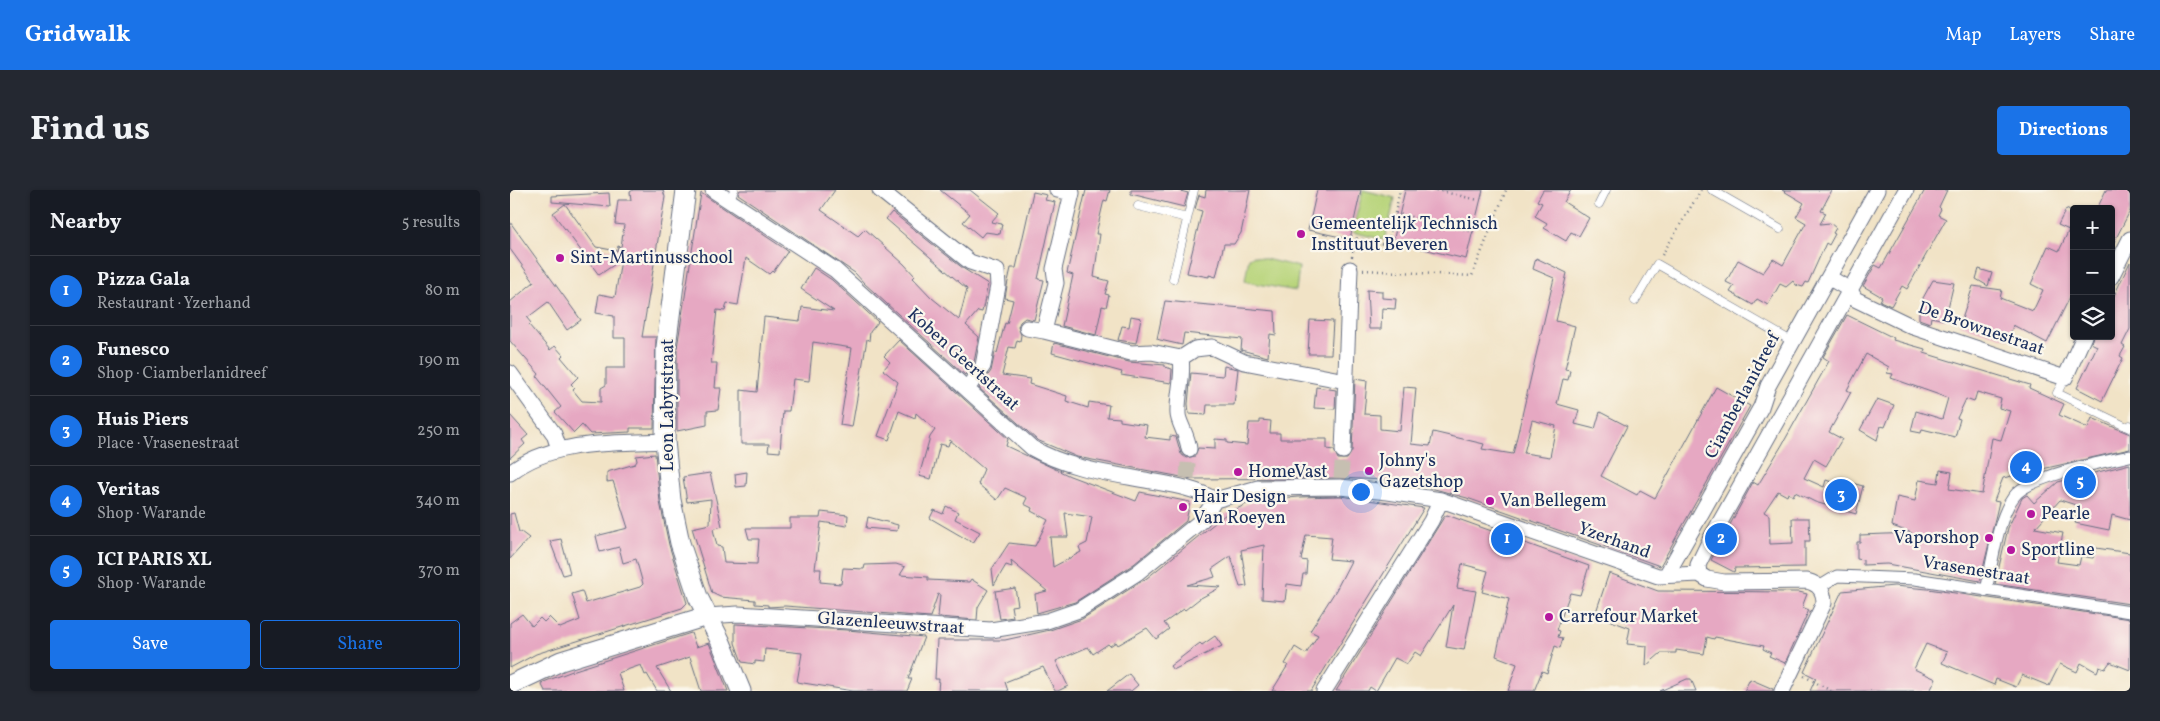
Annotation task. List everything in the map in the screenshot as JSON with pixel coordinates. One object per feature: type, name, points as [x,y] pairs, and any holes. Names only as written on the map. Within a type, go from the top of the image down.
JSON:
[{"type":"street","name":"Leon Labytstraat","points":[[686,190],[668,322],[666,442],[671,500],[680,543],[698,597],[720,640],[740,691]]},
{"type":"street","name":"Koben Geertstraat","points":[[713,190],[732,195],[835,270],[1032,448],[1058,461],[1080,468],[1186,483],[1215,500]]},
{"type":"street","points":[[880,190],[970,262],[998,271],[998,286],[983,366],[967,389]]},
{"type":"street","points":[[1044,331],[1056,283],[1054,269],[1072,193],[1057,190]]},
{"type":"street","name":"Ciamberlanidreef","points":[[1667,574],[1761,407],[1768,386],[1830,278],[1877,190]]},
{"type":"street","points":[[1699,574],[1698,565],[1710,540],[1906,190]]},
{"type":"street","points":[[2115,268],[2130,239]]},
{"type":"street","points":[[1343,451],[1350,269]]},
{"type":"street","points":[[1830,278],[1850,290]]},
{"type":"street","name":"De Brownestraat","points":[[1850,290],[1855,298],[1913,327],[2065,378]]},
{"type":"street","points":[[1027,328],[1131,353],[1151,352],[1181,358],[1195,349],[1212,347],[1244,362],[1346,381]]},
{"type":"street","points":[[2065,378],[2082,340]]},
{"type":"street","points":[[1181,358],[1183,370],[1178,416],[1185,430],[1189,449]]},
{"type":"street","points":[[510,373],[554,434],[559,449]]},
{"type":"street","points":[[510,472],[530,460],[559,449],[666,442]]},
{"type":"street","points":[[1986,591],[2001,521],[2017,493],[2050,476],[2130,456]]},
{"type":"street","name":"Yzerhand","points":[[1215,500],[1258,488],[1340,482],[1441,500],[1658,576],[1667,574],[1699,574],[1715,582],[1807,581],[1820,587]]},
{"type":"street","name":"Glazenleeuwstraat","points":[[510,685],[561,661],[707,616],[738,614],[992,630],[1047,621],[1079,610],[1137,573],[1202,520],[1215,500]]},
{"type":"street","points":[[1324,691],[1431,521],[1441,500]]},
{"type":"street","points":[[1690,533],[1698,542],[1710,540]]},
{"type":"street","name":"Vrasenestraat","points":[[1820,587],[1837,576],[1915,579],[2130,612]]},
{"type":"street","points":[[1782,691],[1824,603],[1824,595],[1820,587]]},
{"type":"lane","points":[[1174,279],[1194,190]]},
{"type":"lane","points":[[1599,204],[1606,190]]},
{"type":"lane","points":[[1712,190],[1780,229]]},
{"type":"lane","points":[[1138,206],[1187,218]]},
{"type":"lane","points":[[1635,301],[1657,264],[1793,342]]},
{"type":"lane","points":[[2065,378],[2057,393],[2128,428],[2130,425]]},
{"type":"path","points":[[1350,236],[1387,246],[1400,190]]},
{"type":"path","points":[[1436,190],[1478,200]]},
{"type":"path","points":[[1356,238],[1350,269],[1472,276],[1506,190]]},
{"type":"path","points":[[1657,264],[1701,190]]},
{"type":"path","points":[[1395,213],[1474,232]]},
{"type":"path","points":[[1804,675],[1831,691]]},
{"type":"green space","points":[[1363,190],[1395,198],[1385,240],[1352,232]]},
{"type":"green space","points":[[1253,256],[1299,267],[1296,291],[1247,282],[1245,280],[1249,258]]},
{"type":"building","points":[[633,190],[663,190],[665,197],[642,337],[656,337],[654,428],[630,428],[630,432],[590,434],[582,425],[574,433],[555,412],[561,407],[537,377],[539,374],[510,341],[510,302],[534,282],[510,249],[510,222],[581,320],[567,330],[548,302],[527,318],[531,323],[529,325],[550,350],[555,346],[563,355],[561,357],[578,377],[571,384],[575,388],[573,390],[582,401],[601,402],[601,388],[606,385],[606,368],[625,368],[625,338],[614,338],[614,316],[596,313],[599,294],[615,297],[621,260],[599,275],[553,213],[565,204],[596,247],[617,251],[618,246],[621,247],[624,225],[615,224],[618,200],[631,200],[630,192]]},
{"type":"building","points":[[740,190],[835,190],[821,210],[858,236],[865,229],[904,264],[915,276],[913,278],[932,298],[959,320],[967,289],[886,219],[892,212],[964,269],[988,284],[982,312],[978,311],[966,325],[979,337],[974,362],[965,375],[855,273],[738,194]]},
{"type":"building","points":[[940,190],[970,190],[999,213],[991,222],[1002,224],[1000,234],[985,232],[981,237],[963,222],[970,214]]},
{"type":"building","points":[[1086,190],[1110,190],[1107,201],[1104,200],[1096,234],[1100,234],[1094,277],[1109,281],[1105,294],[1109,295],[1106,307],[1102,306],[1096,335],[1062,326],[1073,275],[1067,273]]},
{"type":"building","points":[[1131,190],[1177,190],[1188,193],[1184,207],[1131,194]]},
{"type":"building","points":[[1206,190],[1250,190],[1241,233],[1234,244],[1224,244],[1216,277],[1187,273],[1202,211],[1195,209],[1199,195],[1205,197]]},
{"type":"building","points":[[1317,190],[1361,190],[1350,239],[1308,230]]},
{"type":"building","points":[[1405,190],[1483,190],[1466,259],[1393,242]]},
{"type":"building","points":[[1543,190],[1571,190],[1564,202],[1589,218],[1579,236],[1571,232],[1566,241],[1544,228],[1547,223],[1535,216],[1542,203],[1537,201]]},
{"type":"building","points":[[1782,190],[1832,190],[1821,211],[1826,213],[1820,224],[1830,223],[1836,228],[1833,233],[1835,234],[1829,245],[1826,243],[1808,283],[1806,282],[1803,287],[1796,285],[1793,281],[1786,287],[1780,284],[1768,305],[1757,299],[1753,305],[1730,292],[1734,286],[1726,282],[1738,260],[1763,273],[1773,259],[1783,265],[1806,223],[1796,217],[1804,203]]},
{"type":"building","points":[[1925,190],[1947,190],[1939,207],[1941,209],[1938,215],[1946,219],[1907,289],[1902,286],[1891,306],[1880,301],[1882,297],[1863,286],[1875,265],[1881,268]]},
{"type":"building","points":[[2106,190],[2130,190],[2130,211],[2115,240],[2115,205],[2099,205]]},
{"type":"building","points":[[1033,192],[1047,195],[1045,200],[1055,202],[1038,279],[1044,280],[1034,320],[1025,318],[1020,322],[1018,327],[1021,335],[1020,341],[1017,340],[1015,348],[1009,347],[1002,375],[1030,379],[1029,384],[1067,396],[1066,401],[1088,408],[1089,402],[1109,405],[1107,417],[1120,418],[1120,421],[1147,425],[1145,437],[1170,440],[1170,436],[1176,437],[1181,454],[1186,458],[1195,456],[1198,448],[1215,449],[1215,439],[1227,440],[1227,443],[1247,445],[1249,423],[1260,423],[1260,420],[1271,421],[1270,433],[1280,433],[1280,439],[1327,439],[1327,449],[1334,450],[1338,459],[1347,459],[1352,451],[1355,379],[1367,381],[1364,414],[1380,415],[1380,429],[1400,431],[1404,387],[1416,388],[1411,444],[1430,446],[1433,432],[1484,444],[1482,449],[1513,454],[1554,278],[1533,269],[1536,258],[1567,273],[1556,321],[1575,326],[1565,369],[1570,370],[1568,380],[1563,379],[1557,404],[1579,410],[1575,424],[1595,429],[1600,412],[1627,426],[1601,476],[1637,495],[1640,490],[1655,498],[1716,387],[1750,406],[1660,566],[1467,498],[1424,486],[1384,480],[1340,478],[1192,479],[1077,457],[1037,440],[979,388],[991,371],[995,352],[997,353],[1005,323],[1007,324],[1013,300],[1005,298],[1011,268],[1016,268]],"holes":[[[1532,420],[1556,426],[1550,457],[1524,453]]]},
{"type":"building","points":[[609,193],[610,207],[552,202],[552,196]]},
{"type":"building","points":[[701,193],[788,251],[773,272],[769,274],[746,258],[738,305],[727,303],[725,311],[717,310],[711,363],[717,363],[715,388],[721,388],[718,410],[707,411],[707,425],[677,431],[677,348]]},
{"type":"building","points":[[2066,209],[2070,211],[2070,297],[2047,343],[2013,325],[2009,339],[1960,325],[1973,286],[2002,290],[2000,298],[2033,311],[2043,290],[2031,284],[2048,246],[2059,251],[2069,230],[2058,225]]},
{"type":"building","points":[[2130,262],[2130,329],[2122,345],[2125,347],[2120,356],[2123,358],[2102,401],[2077,388],[2097,346],[2091,343],[2092,340],[2115,340],[2115,294]]},
{"type":"building","points":[[814,268],[832,280],[878,322],[870,332],[869,341],[867,339],[852,427],[840,425],[852,348],[813,342],[809,381],[793,379],[789,411],[783,411],[780,452],[768,451],[769,444],[741,444],[741,390],[757,392],[764,317],[800,321],[802,307],[834,311],[801,289]]},
{"type":"building","points":[[1979,269],[1992,273],[1988,286],[1976,279]]},
{"type":"building","points":[[1933,280],[1954,283],[1945,320],[1931,317],[1930,323],[1919,319],[1919,313],[1923,298]]},
{"type":"building","points":[[1367,290],[1382,291],[1382,298],[1396,299],[1395,309],[1382,308],[1381,329],[1369,329]]},
{"type":"building","points":[[1165,301],[1275,311],[1276,335],[1270,334],[1268,357],[1241,350],[1242,339],[1184,333],[1182,345],[1157,339]]},
{"type":"building","points":[[1847,315],[1894,338],[1893,340],[1925,349],[1924,353],[2030,385],[2029,388],[2064,404],[2059,415],[2088,428],[2092,418],[2130,434],[2130,449],[2003,478],[1994,501],[1999,502],[1980,581],[1887,564],[1863,565],[1863,560],[1857,559],[1857,542],[1860,542],[1860,535],[1912,533],[1892,526],[1897,497],[1915,501],[1919,480],[1938,483],[1940,470],[1952,472],[1949,489],[1982,494],[1992,438],[2001,440],[2010,411],[1999,408],[2001,399],[1977,392],[1974,402],[1966,399],[1957,418],[1960,419],[1955,437],[1922,429],[1921,433],[1911,431],[1916,411],[1942,419],[1948,398],[1891,378],[1893,374],[1887,373],[1889,367],[1866,354],[1847,390],[1851,392],[1829,432],[1842,439],[1826,466],[1814,459],[1804,478],[1824,487],[1826,480],[1843,486],[1844,481],[1863,486],[1856,514],[1815,502],[1795,492],[1793,496],[1788,493],[1787,496],[1778,491],[1764,512],[1769,515],[1770,544],[1793,543],[1792,518],[1809,518],[1810,541],[1805,541],[1805,567],[1735,568],[1734,572],[1711,560],[1753,482],[1758,485],[1829,361],[1823,357]]},
{"type":"building","points":[[1131,316],[1141,318],[1136,343],[1118,340],[1122,326],[1129,327]]},
{"type":"building","points":[[1310,320],[1333,321],[1331,354],[1308,354]]},
{"type":"building","points":[[899,340],[1008,439],[1006,446],[1070,476],[1136,501],[1140,492],[1190,502],[1186,521],[1134,564],[1075,602],[1037,613],[1035,594],[1047,591],[1011,561],[1012,567],[1006,565],[994,585],[992,569],[1009,543],[1035,546],[1048,520],[1031,511],[1032,508],[1024,504],[1027,498],[1005,488],[997,500],[978,484],[984,469],[950,440],[948,446],[940,444],[931,479],[919,476],[930,437],[935,430],[916,413],[915,418],[899,411],[889,440],[878,436],[898,382],[883,370],[890,362],[884,356]],"holes":[[[1065,513],[1092,517],[1087,543],[1079,547],[1081,552],[1053,567],[1050,537],[1068,537]]]},
{"type":"building","points":[[1054,343],[1129,362],[1165,365],[1165,367],[1172,369],[1171,383],[1121,375],[1122,372],[1052,353]]},
{"type":"building","points":[[1224,366],[1238,369],[1234,405],[1207,405],[1206,415],[1189,414],[1191,373],[1223,376]]},
{"type":"building","points":[[1316,387],[1336,390],[1335,409],[1314,408]]},
{"type":"building","points":[[1877,399],[1894,405],[1885,427],[1881,426],[1877,440],[1860,430]]},
{"type":"building","points":[[510,415],[528,435],[522,440],[525,444],[510,458]]},
{"type":"building","points":[[655,454],[660,502],[669,545],[687,603],[682,608],[536,654],[510,668],[510,623],[522,614],[532,626],[540,618],[544,622],[549,617],[560,628],[580,620],[572,594],[582,591],[586,603],[640,587],[643,584],[636,559],[623,563],[619,547],[600,552],[596,536],[628,528],[613,481],[607,482],[607,472],[635,464],[637,461],[636,456]]},
{"type":"building","points":[[2130,464],[2130,520],[2112,515],[2109,530],[2075,523],[2079,506],[2060,500],[2035,528],[2063,533],[2057,562],[2079,565],[2081,556],[2093,558],[2096,548],[2130,553],[2130,604],[1995,584],[2008,528],[2022,498],[2027,495],[2034,503],[2058,482]]},
{"type":"building","points":[[747,472],[746,486],[736,487],[735,474]]},
{"type":"building","points":[[710,473],[722,526],[713,529],[717,546],[722,547],[724,563],[757,564],[759,539],[749,539],[746,528],[790,528],[790,518],[820,518],[821,512],[848,515],[847,526],[821,522],[815,569],[821,569],[820,582],[841,584],[843,568],[864,569],[865,565],[896,564],[905,567],[900,575],[928,577],[928,580],[969,582],[971,579],[988,590],[978,607],[977,620],[938,617],[940,595],[938,594],[930,617],[785,606],[768,607],[768,605],[755,604],[755,600],[720,597],[712,593],[692,528],[710,524],[711,499],[687,502],[683,477]]},
{"type":"building","points":[[1340,496],[1424,508],[1311,691],[1272,691],[1288,665],[1285,664],[1295,647],[1306,654],[1318,635],[1310,631],[1336,590],[1351,561],[1329,559],[1332,537],[1306,535],[1301,560],[1307,561],[1306,574],[1303,574],[1301,586],[1287,584],[1285,601],[1262,599],[1264,545],[1241,550],[1247,586],[1240,587],[1231,556],[1212,569],[1215,577],[1187,585],[1221,587],[1199,599],[1164,623],[1169,629],[1156,639],[1147,628],[1118,645],[1116,642],[1110,646],[1108,644],[1093,654],[1088,647],[1056,661],[1068,686],[1058,691],[1055,691],[1043,667],[1005,682],[1008,691],[938,691],[939,679],[935,679],[937,640],[1005,640],[1050,630],[1082,619],[1147,578],[1226,514],[1253,501]]},
{"type":"building","points":[[946,506],[958,512],[955,519],[980,532],[973,543],[930,518],[934,510],[943,514]]},
{"type":"building","points":[[514,513],[519,532],[529,538],[510,559],[510,514]]},
{"type":"building","points":[[1447,515],[1589,566],[1580,595],[1570,593],[1557,630],[1560,631],[1558,637],[1563,638],[1560,648],[1555,646],[1547,673],[1542,671],[1534,691],[1508,691],[1517,664],[1496,656],[1509,599],[1482,592],[1488,571],[1462,564],[1457,588],[1476,591],[1464,650],[1446,647],[1453,605],[1421,656],[1415,652],[1407,664],[1395,658],[1376,691],[1370,687],[1368,691],[1336,691],[1444,517]]},
{"type":"building","points":[[868,517],[898,525],[897,531],[866,528]]},
{"type":"building","points":[[561,539],[570,573],[563,575],[550,541]]},
{"type":"building","points":[[1609,573],[1658,591],[1799,592],[1807,594],[1802,607],[1809,610],[1785,663],[1769,656],[1771,653],[1763,649],[1764,646],[1707,637],[1704,654],[1676,650],[1676,653],[1661,653],[1646,666],[1647,646],[1627,644],[1630,628],[1595,615]]},
{"type":"building","points":[[1894,586],[1928,589],[2130,619],[2130,670],[2110,662],[2105,669],[2099,667],[2097,672],[2081,663],[2077,672],[2060,664],[2049,686],[2022,675],[2016,687],[1996,679],[1994,685],[1942,663],[1947,652],[1926,644],[1914,669],[1936,679],[1930,691],[1810,691],[1816,678],[1804,672],[1842,591]]},
{"type":"building","points":[[1015,588],[1018,605],[1011,606],[1013,617],[1000,619],[995,591]]},
{"type":"building","points":[[735,624],[847,630],[924,637],[908,679],[912,679],[907,691],[853,691],[797,682],[802,653],[765,649],[764,662],[755,661],[755,664],[742,662],[735,643]]},
{"type":"building","points":[[691,633],[696,647],[709,643],[728,691],[701,691],[690,657],[657,668],[671,691],[657,691],[647,674],[645,675],[641,665],[618,673],[624,691],[545,691],[541,683],[575,670]]},
{"type":"building","points":[[1215,636],[1222,646],[1173,670],[1170,666],[1200,643],[1202,645]]},
{"type":"building","points":[[1129,674],[1138,685],[1131,691],[1107,691]]},
{"type":"building","points":[[1691,679],[1696,691],[1660,691]]},
{"type":"building","points":[[1750,679],[1773,689],[1773,691],[1744,691]]},
{"type":"tunnel","points":[[1187,478],[1189,449]]},
{"type":"tunnel","points":[[1341,478],[1343,451]]},
{"type":"place","name":"Gemeentelijk Technisch Instituut Beveren","points":[[1301,234]]},
{"type":"place","name":"Sint-Martinusschool","points":[[560,258]]},
{"type":"place","name":"Veritas","points":[[2026,467]]},
{"type":"place","name":"Johny's Gazetshop","points":[[1369,471]]},
{"type":"place","name":"HomeVast","points":[[1238,472]]},
{"type":"place","name":"ICI PARIS XL","points":[[2080,482]]},
{"type":"place","name":"Huis Piers","points":[[1841,495]]},
{"type":"place","name":"Van Bellegem","points":[[1490,501]]},
{"type":"place","name":"Hair Design Van Roeyen","points":[[1183,507]]},
{"type":"place","name":"Pearle","points":[[2031,514]]},
{"type":"place","name":"Vaporshop","points":[[1989,538]]},
{"type":"place","name":"Pizza Gala","points":[[1507,539]]},
{"type":"place","name":"Funesco","points":[[1721,539]]},
{"type":"place","name":"Sportline","points":[[2011,550]]},
{"type":"place","name":"Carrefour Market","points":[[1549,617]]}]
